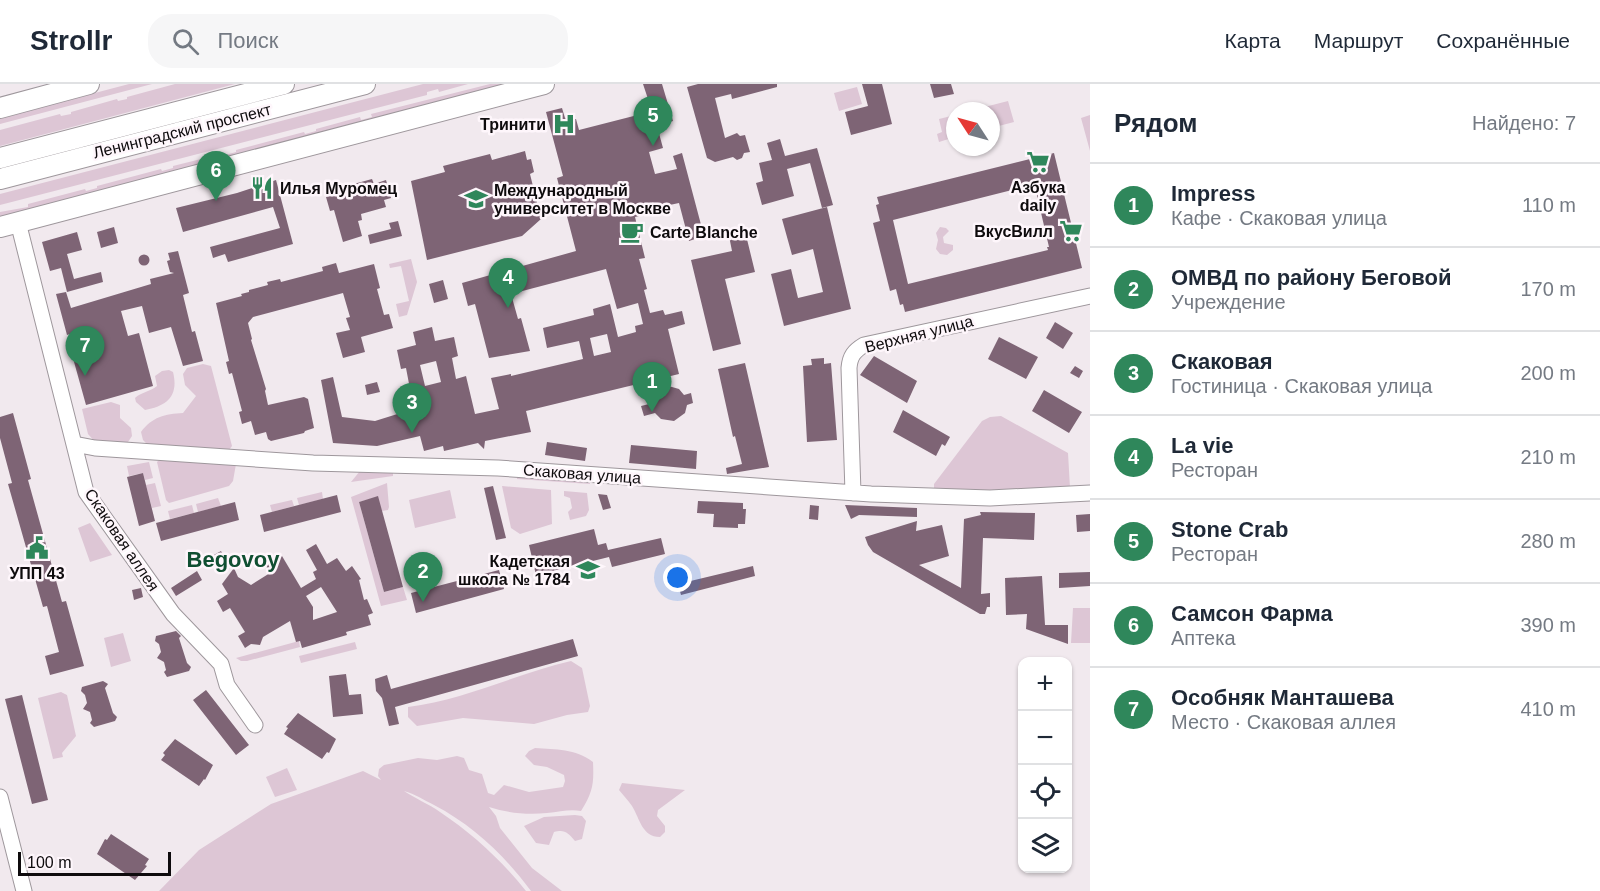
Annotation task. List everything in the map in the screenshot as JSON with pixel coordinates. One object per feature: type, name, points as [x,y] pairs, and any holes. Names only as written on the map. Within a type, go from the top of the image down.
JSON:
[{"type":"main road","points":[[0,108],[88,84]]},
{"type":"main road","name":"Ленинградский проспект","points":[[0,158],[284,84]]},
{"type":"main road","name":"Ленинградский проспект","points":[[0,179],[365,84]]},
{"type":"main road","points":[[9,225],[544,84]]},
{"type":"street","name":"Скаковая аллея","points":[[9,225],[84,485],[90,498],[173,614],[221,663],[227,685],[255,725]]},
{"type":"street","name":"Верхняя улица","points":[[853,493],[849,360],[857,349],[864,345],[1090,296]]},
{"type":"street","name":"Скаковая улица","points":[[74,444],[95,448],[313,463],[498,468],[853,493],[990,498],[1090,494]]},
{"type":"street","points":[[0,797],[24,891]]},
{"type":"shaded area","points":[[129,84],[152,84],[0,124],[0,118]]},
{"type":"shaded area","points":[[175,84],[235,84],[0,146],[0,130],[60,114],[61,116],[71,114],[71,112],[117,99],[118,101],[127,99],[127,97]]},
{"type":"shaded area","points":[[423,84],[468,84],[439,92],[438,89],[427,92],[427,95],[0,205],[0,194]]},
{"type":"shaded area","points":[[490,84],[511,84],[0,217],[0,212],[28,207],[28,204],[85,189],[86,191],[97,188],[97,186],[225,153],[225,155],[236,152],[236,150],[304,132],[305,134],[360,117],[361,120],[372,117],[371,114]]},
{"type":"shaded area","points":[[857,87],[862,104],[839,111],[834,93]]},
{"type":"shaded area","points":[[1008,101],[1014,122],[1000,126],[1000,103]]},
{"type":"shaded area","points":[[1090,115],[1090,151],[1081,118]]},
{"type":"shaded area","points":[[946,117],[946,140],[939,142],[937,134],[942,132],[939,119]]},
{"type":"shaded area","points":[[940,227],[949,231],[943,237],[944,243],[953,245],[953,250],[947,255],[940,254],[936,249],[938,240],[936,233]]},
{"type":"shaded area","points":[[411,259],[417,282],[407,315],[399,317],[396,304],[409,301],[401,266],[390,268],[389,264]]},
{"type":"shaded area","points":[[203,364],[211,366],[232,446],[229,450],[149,446],[143,440],[141,432],[159,417],[183,413],[196,396],[185,385],[183,374],[187,368]]},
{"type":"shaded area","points":[[162,371],[173,372],[173,394],[160,406],[145,410],[135,398],[157,386],[155,376]]},
{"type":"shaded area","points":[[111,402],[120,405],[120,418],[131,428],[132,436],[126,445],[96,443],[88,434],[82,409]]},
{"type":"shaded area","points":[[1001,416],[1068,453],[1070,488],[934,492],[934,484],[982,421],[990,417]]},
{"type":"shaded area","points":[[159,460],[236,464],[233,481],[229,486],[169,503],[166,500],[157,462]]},
{"type":"shaded area","points":[[149,462],[153,478],[145,480],[143,473],[129,476],[127,466]]},
{"type":"shaded area","points":[[360,471],[393,472],[393,476],[351,482]]},
{"type":"shaded area","points":[[517,476],[590,481],[590,484],[517,479]]},
{"type":"shaded area","points":[[155,483],[161,506],[152,508],[146,485]]},
{"type":"shaded area","points":[[387,483],[388,510],[382,511],[377,497],[359,502],[384,592],[403,587],[407,600],[381,606],[351,497]]},
{"type":"shaded area","points":[[502,486],[551,490],[552,524],[520,534],[511,528]]},
{"type":"shaded area","points":[[450,490],[456,518],[415,528],[409,500]]},
{"type":"shaded area","points":[[564,491],[587,493],[589,510],[586,516],[570,520],[568,512],[572,508],[570,498],[564,496]]},
{"type":"shaded area","points":[[322,492],[323,499],[299,505],[297,498]]},
{"type":"shaded area","points":[[218,498],[221,506],[198,512],[196,504]]},
{"type":"shaded area","points":[[292,500],[294,506],[272,512],[270,505]]},
{"type":"shaded area","points":[[192,505],[194,513],[170,519],[168,511]]},
{"type":"shaded area","points":[[90,523],[112,555],[90,562],[78,528]]},
{"type":"shaded area","points":[[1073,608],[1090,608],[1090,643],[1071,643]]},
{"type":"shaded area","points":[[123,633],[131,661],[111,667],[104,638]]},
{"type":"shaded area","points":[[299,641],[300,647],[247,661],[236,658]]},
{"type":"shaded area","points":[[355,642],[357,649],[301,663],[299,656]]},
{"type":"shaded area","points":[[571,661],[582,668],[590,706],[588,712],[534,724],[463,718],[417,726],[408,717],[408,707],[449,699]]},
{"type":"shaded area","points":[[61,692],[67,695],[76,736],[62,753],[63,757],[53,759],[38,698]]},
{"type":"shaded area","points":[[535,748],[572,752],[593,762],[592,788],[581,811],[525,814],[489,807],[496,816],[500,828],[532,868],[562,891],[531,891],[510,865],[475,832],[449,813],[404,791],[436,809],[475,838],[497,858],[526,891],[159,891],[199,850],[271,804],[363,771],[381,780],[378,776],[379,769],[384,765],[418,758],[437,760],[457,756],[464,758],[469,770],[482,774],[488,793],[494,795],[504,785],[529,792],[563,787],[564,775],[547,767],[534,765],[525,756]]},
{"type":"shaded area","points":[[287,768],[297,790],[275,797],[266,777]]},
{"type":"shaded area","points":[[622,783],[685,790],[658,810],[657,816],[665,826],[665,832],[660,837],[645,831],[632,806],[619,790]]},
{"type":"shaded area","points":[[582,816],[586,821],[582,839],[575,841],[561,831],[554,832],[549,845],[536,843],[524,826],[544,817]]},
{"type":"building","points":[[643,84],[662,84],[673,121],[657,126],[663,148],[649,152],[655,174],[677,169],[673,156],[682,153],[704,236],[689,241],[679,203],[646,210],[647,214],[635,217],[645,258],[639,259],[647,289],[644,290],[650,313],[663,310],[665,315],[682,311],[685,324],[668,329],[679,374],[526,411],[531,432],[485,441],[484,449],[478,443],[444,451],[443,446],[424,451],[420,436],[377,446],[333,443],[321,380],[333,377],[342,417],[375,421],[407,411],[403,391],[410,389],[406,368],[401,369],[397,350],[416,345],[413,332],[432,327],[435,341],[454,337],[458,356],[452,358],[456,379],[466,376],[475,414],[499,409],[491,378],[511,374],[511,376],[583,359],[579,341],[547,348],[543,328],[594,315],[593,309],[610,304],[618,337],[636,332],[635,326],[643,324],[638,303],[617,309],[606,269],[511,294],[518,319],[521,318],[530,351],[489,358],[475,304],[468,306],[462,283],[576,251],[557,178],[563,176],[546,112],[562,108],[565,118],[570,116],[576,119],[579,130],[661,109],[648,99]],"holes":[[[607,334],[611,352],[594,356],[590,338]],[[436,361],[441,382],[425,386],[420,365]]]},
{"type":"building","points":[[698,84],[777,84],[777,87],[732,99],[731,94],[715,98],[725,138],[737,133],[740,136],[745,135],[750,152],[744,153],[742,158],[737,160],[733,157],[715,162],[707,158],[687,87]]},
{"type":"building","points":[[862,84],[882,84],[892,124],[851,135],[845,112],[868,106]]},
{"type":"building","points":[[930,84],[951,84],[954,94],[934,98]]},
{"type":"building","points":[[780,139],[785,156],[817,148],[833,205],[822,208],[810,163],[787,169],[794,196],[762,205],[756,183],[763,181],[759,163],[772,160],[767,143]]},
{"type":"building","name":"Международный университет в Москве","points":[[525,151],[527,160],[531,159],[534,172],[530,174],[541,219],[522,236],[427,260],[411,181],[445,172],[443,166],[490,154],[492,160]]},
{"type":"building","points":[[1054,153],[1082,268],[905,312],[903,304],[900,305],[896,289],[890,291],[873,223],[880,221],[876,205],[879,204],[877,197]],"holes":[[[1032,185],[1033,188],[1035,187],[1048,250],[908,284],[893,220]]]},
{"type":"building","points":[[372,179],[374,184],[386,180],[391,198],[384,200],[386,207],[361,214],[362,220],[358,221],[362,236],[343,242],[334,210],[330,211],[326,197],[351,190],[350,185]]},
{"type":"building","points":[[276,180],[293,244],[228,262],[225,254],[213,258],[210,247],[280,228],[273,207],[183,232],[176,208],[237,193]]},
{"type":"building","points":[[827,207],[851,309],[784,326],[771,274],[791,269],[798,298],[823,292],[813,249],[792,255],[782,219]]},
{"type":"building","points":[[398,221],[402,236],[370,244],[368,235],[391,229],[389,223]]},
{"type":"building","points":[[114,227],[118,243],[101,248],[97,232]]},
{"type":"building","points":[[744,227],[755,272],[725,279],[741,344],[713,351],[691,260],[732,251],[728,231]]},
{"type":"building","points":[[77,232],[82,250],[67,254],[74,279],[101,272],[103,282],[67,292],[61,268],[50,271],[42,242]]},
{"type":"building","points":[[178,251],[189,293],[183,295],[192,332],[195,331],[203,361],[183,366],[171,327],[149,333],[142,306],[121,311],[128,336],[139,333],[153,386],[86,405],[71,351],[85,348],[80,331],[67,335],[56,294],[66,292],[71,308],[151,284],[150,279],[174,273],[170,272],[167,261],[170,260],[168,253]]},
{"type":"building","points":[[144,255],[148,256],[148,264],[144,265],[140,264],[139,260],[140,256]]},
{"type":"building","points":[[336,263],[339,273],[374,264],[380,288],[377,289],[384,315],[389,314],[393,328],[361,337],[365,352],[343,358],[336,333],[350,330],[346,318],[350,317],[343,293],[253,317],[248,323],[266,389],[268,405],[304,397],[308,399],[314,428],[304,433],[271,441],[266,432],[255,435],[251,421],[242,424],[239,412],[242,411],[232,373],[229,374],[226,362],[229,361],[216,303],[242,296],[241,294],[249,290],[268,285],[267,282],[280,279],[281,282],[323,271],[322,267]]},
{"type":"building","points":[[443,280],[448,299],[434,303],[429,284]]},
{"type":"building","points":[[1055,322],[1073,333],[1063,349],[1046,338]]},
{"type":"building","points":[[999,337],[1038,357],[1026,379],[988,359]]},
{"type":"building","points":[[874,356],[917,381],[907,403],[860,375]]},
{"type":"building","points":[[824,358],[824,364],[831,363],[837,440],[807,442],[803,366],[812,365],[811,359]]},
{"type":"building","points":[[745,363],[769,467],[727,474],[726,468],[742,464],[735,436],[733,437],[718,369]]},
{"type":"building","points":[[1075,366],[1083,371],[1079,378],[1070,373]]},
{"type":"building","points":[[377,382],[380,392],[367,395],[365,385]]},
{"type":"building","points":[[665,385],[679,389],[684,395],[691,393],[693,403],[687,405],[685,413],[674,421],[661,419],[655,413],[644,416],[641,406],[653,403],[656,395]]},
{"type":"building","points":[[1044,390],[1082,412],[1069,433],[1032,411]]},
{"type":"building","points":[[903,410],[950,437],[945,446],[942,444],[936,456],[893,432]]},
{"type":"building","points":[[13,413],[31,479],[28,480],[62,602],[66,601],[84,666],[50,675],[45,656],[59,652],[47,606],[43,607],[8,484],[12,483],[0,438],[0,417]]},
{"type":"building","points":[[547,442],[587,448],[585,461],[545,455]]},
{"type":"building","points":[[631,445],[697,451],[696,469],[629,463]]},
{"type":"building","points":[[143,473],[155,521],[139,526],[127,477]]},
{"type":"building","points":[[493,486],[506,538],[496,540],[484,488]]},
{"type":"building","points":[[598,494],[607,495],[611,508],[603,510]]},
{"type":"building","points":[[337,495],[341,512],[264,532],[260,515]]},
{"type":"building","points":[[378,496],[403,587],[384,592],[359,502]]},
{"type":"building","points":[[698,501],[743,503],[743,509],[746,509],[745,524],[738,524],[738,528],[713,527],[714,514],[697,513]]},
{"type":"building","points":[[235,502],[239,520],[161,541],[156,523]]},
{"type":"building","points":[[810,505],[819,506],[818,520],[809,519]]},
{"type":"building","points":[[845,505],[917,508],[917,517],[859,515],[851,519]]},
{"type":"building","points":[[980,512],[1035,513],[1034,540],[983,538],[981,594],[990,593],[990,607],[987,607],[985,614],[980,614],[873,552],[865,537],[917,521],[916,531],[942,525],[949,556],[919,565],[961,588],[964,519],[981,515]]},
{"type":"building","points":[[1090,514],[1090,531],[1077,532],[1076,515]]},
{"type":"building","points":[[594,529],[598,545],[606,543],[608,550],[661,538],[665,554],[612,567],[609,557],[536,575],[529,545]]},
{"type":"building","points":[[316,544],[327,564],[337,558],[346,571],[352,566],[361,579],[359,580],[364,600],[367,599],[373,613],[368,615],[371,625],[346,632],[347,635],[302,648],[300,641],[296,642],[290,621],[263,637],[260,645],[251,644],[245,648],[238,636],[245,632],[230,608],[223,612],[217,601],[228,594],[222,584],[234,568],[238,577],[251,585],[270,573],[266,566],[282,556],[301,588],[316,579],[313,572],[317,570],[306,550]],"holes":[[[321,587],[337,612],[313,620],[313,607],[306,596]]]},
{"type":"building","points":[[221,551],[224,557],[209,566],[205,560]]},
{"type":"building","points":[[753,566],[755,576],[681,595],[678,584]]},
{"type":"building","points":[[499,570],[504,589],[416,613],[411,593]]},
{"type":"building","points":[[197,571],[202,580],[176,596],[171,588]]},
{"type":"building","points":[[1090,572],[1090,586],[1059,588],[1059,573]]},
{"type":"building","points":[[1042,576],[1045,625],[1068,625],[1068,644],[1026,629],[1027,614],[1006,615],[1005,578]]},
{"type":"building","points":[[141,588],[143,597],[134,600],[132,590]]},
{"type":"building","points":[[176,631],[181,636],[179,638],[187,663],[191,667],[189,671],[167,677],[164,672],[166,670],[164,662],[157,658],[161,652],[159,644],[155,641],[156,636]]},
{"type":"building","points":[[573,639],[578,656],[395,707],[399,724],[389,726],[382,698],[376,691],[375,679],[387,675],[391,689]]},
{"type":"building","points":[[346,674],[349,695],[361,694],[363,714],[333,717],[329,676]]},
{"type":"building","points":[[103,681],[108,684],[105,688],[113,713],[117,717],[115,721],[94,727],[90,723],[92,720],[90,712],[83,709],[87,703],[81,691],[82,687]]},
{"type":"building","points":[[206,690],[249,745],[236,755],[193,700]]},
{"type":"building","points":[[22,695],[48,800],[32,804],[5,699]]},
{"type":"building","points":[[298,713],[336,739],[329,753],[327,752],[322,759],[284,734],[288,728],[286,727]]},
{"type":"building","points":[[175,739],[213,765],[199,786],[161,760],[165,755],[163,753]]},
{"type":"building","points":[[111,834],[149,859],[145,865],[147,866],[135,880],[97,854],[105,839],[107,840]]},
{"type":"place","name":"Тринити","points":[[564,124]]},
{"type":"place","name":"Stone Crab","points":[[653,146]]},
{"type":"place","name":"Азбука daily","points":[[1038,162]]},
{"type":"place","name":"Илья Муромец","points":[[262,188]]},
{"type":"place","name":"Международный университет в Москве","points":[[476,199]]},
{"type":"place","name":"Самсон Фарма","points":[[216,201]]},
{"type":"place","name":"ВкусВилл","points":[[1071,231]]},
{"type":"place","name":"Carte Blanche","points":[[632,232]]},
{"type":"place","name":"La vie","points":[[508,308]]},
{"type":"place","name":"Особняк Манташева","points":[[85,376]]},
{"type":"place","name":"Impress","points":[[652,412]]},
{"type":"place","name":"Скаковая","points":[[412,433]]},
{"type":"place","name":"УПП 43","points":[[37,548]]},
{"type":"place","name":"Кадетская школа № 1784","points":[[588,570]]},
{"type":"place","name":"ОМВД по району Беговой","points":[[423,602]]},
{"type":"district","name":"Begovoy","points":[[233,559]]}]
